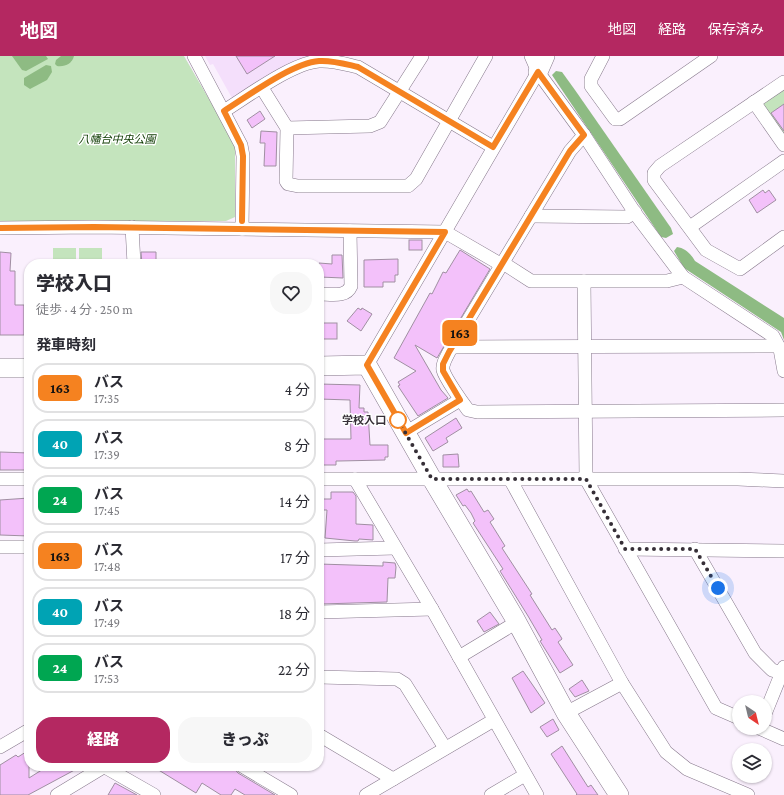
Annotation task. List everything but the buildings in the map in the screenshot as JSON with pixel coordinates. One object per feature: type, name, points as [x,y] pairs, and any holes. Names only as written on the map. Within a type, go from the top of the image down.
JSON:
[{"type":"street","points":[[194,56],[241,145],[243,156],[242,229]]},
{"type":"street","points":[[287,128],[375,124],[380,122],[422,56]]},
{"type":"street","points":[[262,88],[287,128],[286,181],[291,186],[408,186],[416,179],[486,56]]},
{"type":"street","points":[[603,56],[591,79],[591,86],[615,119],[620,119],[711,56]]},
{"type":"street","points":[[224,111],[295,68],[318,61],[335,61],[358,67],[493,147]]},
{"type":"street","points":[[538,61],[584,135],[635,212],[683,277],[773,336],[778,346],[784,371]]},
{"type":"street","points":[[367,365],[493,147],[538,61]]},
{"type":"street","points":[[784,82],[660,166],[654,173],[654,180],[706,250],[740,268],[784,237]]},
{"type":"street","points":[[754,102],[784,145]]},
{"type":"street","points":[[584,135],[570,151],[443,364],[443,371],[460,400],[468,410],[477,412],[585,410],[784,410]]},
{"type":"street","points":[[690,227],[784,161]]},
{"type":"street","points":[[531,216],[627,217],[635,212]]},
{"type":"street","points":[[0,228],[445,232],[531,281],[667,281],[683,277]]},
{"type":"street","points":[[132,228],[134,259]]},
{"type":"street","points":[[324,294],[345,294],[349,291],[351,286],[350,231]]},
{"type":"street","points":[[584,281],[586,479],[716,708],[732,715]]},
{"type":"street","points":[[452,347],[778,346]]},
{"type":"street","points":[[324,366],[367,365]]},
{"type":"street","points":[[367,365],[432,479],[517,622],[566,713],[619,795]]},
{"type":"street","points":[[0,368],[24,368]]},
{"type":"street","points":[[406,433],[460,400]]},
{"type":"street","points":[[0,479],[24,479]]},
{"type":"street","points":[[324,479],[738,479],[784,481]]},
{"type":"street","points":[[355,479],[432,609],[537,795]]},
{"type":"street","points":[[510,479],[622,683],[666,752],[687,769],[748,795]]},
{"type":"street","points":[[0,547],[24,547]]},
{"type":"street","points":[[324,550],[395,548]]},
{"type":"street","points":[[625,549],[784,551]]},
{"type":"street","points":[[695,549],[755,653],[772,670],[783,670],[772,697]]},
{"type":"street","points":[[324,612],[432,609]]},
{"type":"street","points":[[459,657],[517,622]]},
{"type":"street","points":[[324,677],[397,679],[405,684],[445,748]]},
{"type":"street","points":[[566,713],[622,683]]},
{"type":"street","points":[[366,795],[494,720]]},
{"type":"street","points":[[0,747],[24,733]]},
{"type":"street","points":[[772,734],[784,739]]},
{"type":"street","points":[[324,738],[392,779]]},
{"type":"street","points":[[57,795],[98,771]]},
{"type":"street","points":[[112,771],[154,795]]},
{"type":"street","points":[[250,771],[291,795]]},
{"type":"street","points":[[491,795],[525,775]]},
{"type":"shaded area","points":[[205,56],[314,56],[232,98],[213,64],[210,65]]},
{"type":"green space","name":"八幡台中央公園","points":[[0,56],[184,56],[235,144],[235,217],[226,221],[0,221]]},
{"type":"green space","points":[[12,56],[46,56],[48,59],[26,71],[22,70]]},
{"type":"green space","points":[[61,56],[74,56],[72,61],[68,64],[57,66],[55,64],[56,60]]},
{"type":"green space","points":[[46,65],[51,66],[52,72],[47,80],[30,89],[24,85],[24,78]]},
{"type":"green space","points":[[556,71],[562,72],[575,90],[671,228],[673,234],[666,238],[661,237],[552,75]]},
{"type":"green space","points":[[784,87],[784,139],[762,106],[763,101]]},
{"type":"green space","points":[[677,247],[685,250],[695,261],[784,318],[784,340],[781,332],[684,268],[674,251]]},
{"type":"green space","points":[[53,248],[76,248],[76,259],[53,259]]},
{"type":"green space","points":[[79,248],[102,248],[102,259],[79,259]]},
{"type":"bus line","name":"163","points":[[0,228],[233,228],[286,231],[445,232],[367,365],[406,433],[460,400],[443,371],[443,364],[570,151],[584,135],[538,72],[493,147],[358,67],[335,61],[318,61],[295,68],[224,111],[241,145],[243,156],[242,221]]},
{"type":"place","name":"学校入口","points":[[398,420]]},
{"type":"route","points":[[398,420],[432,479],[586,479],[625,549],[695,549],[718,588]]}]
